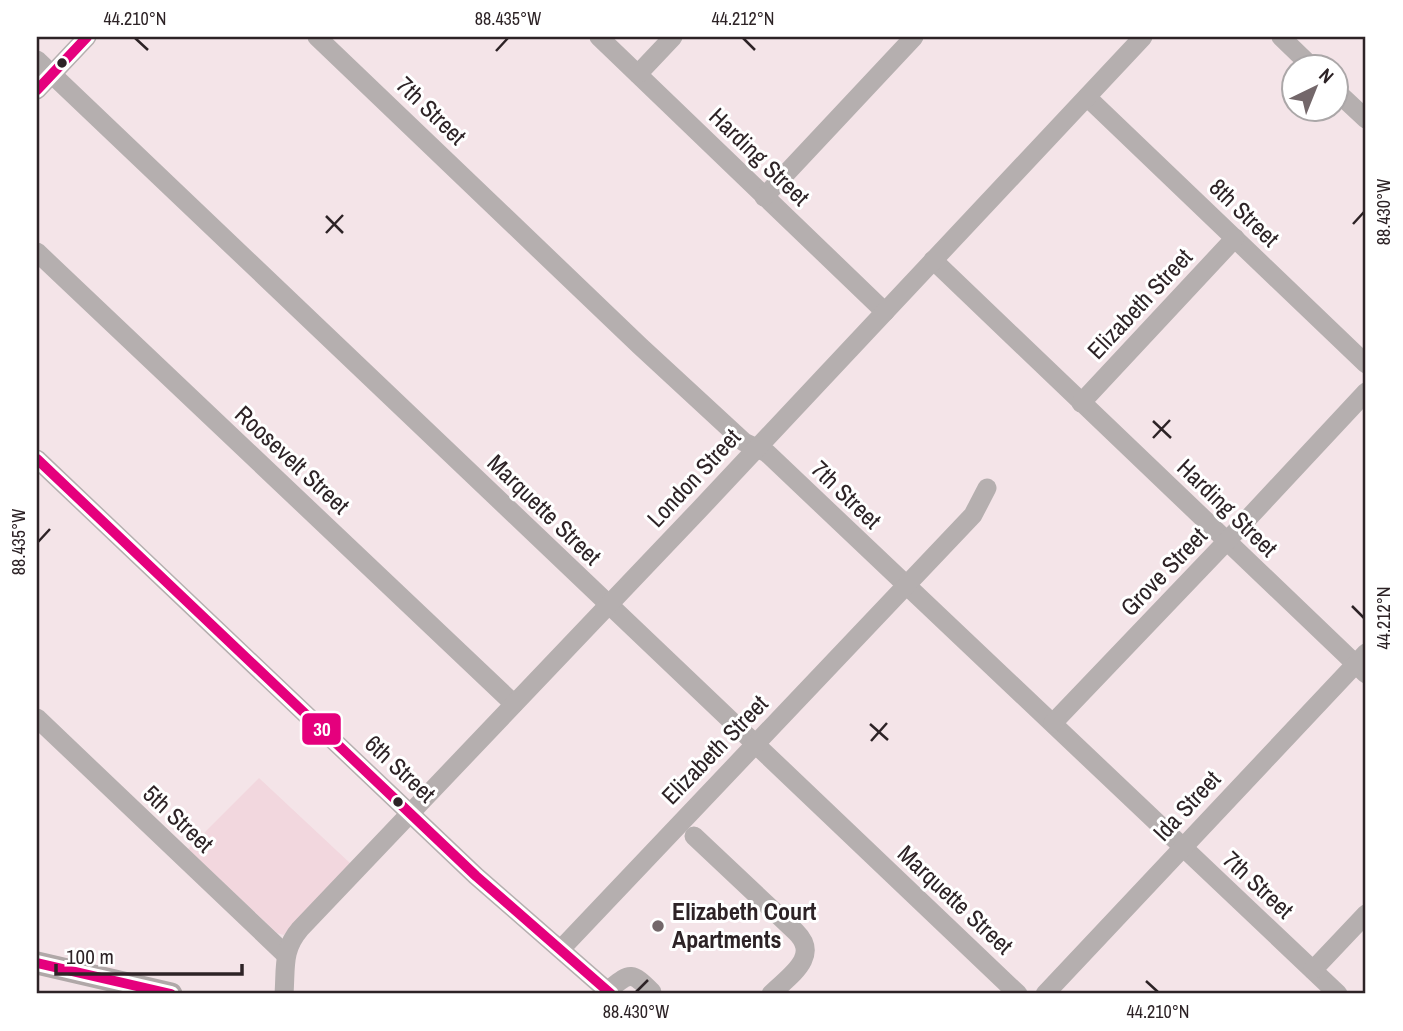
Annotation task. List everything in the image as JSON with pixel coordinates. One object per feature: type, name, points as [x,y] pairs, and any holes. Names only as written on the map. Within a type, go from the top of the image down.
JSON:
[{"type":"main road","points":[[37,963],[171,994]]},
{"type":"street","points":[[37,90],[87,37]]},
{"type":"street","name":"7th Street","points":[[317,37],[650,355],[744,442],[767,453],[1338,994]]},
{"type":"street","name":"Harding Street","points":[[599,37],[885,312]]},
{"type":"street","points":[[638,74],[673,37]]},
{"type":"street","points":[[764,197],[914,37]]},
{"type":"street","name":"London Street","points":[[286,955],[291,940],[300,929],[698,511],[1143,37]]},
{"type":"street","points":[[1281,37],[1297,52]]},
{"type":"street","name":"Marquette Street","points":[[37,60],[1018,994]]},
{"type":"street","name":"8th Street","points":[[1087,97],[1366,364]]},
{"type":"street","points":[[1350,105],[1366,120]]},
{"type":"street","name":"Elizabeth Street","points":[[1081,402],[1235,238]]},
{"type":"street","name":"Roosevelt Street","points":[[37,252],[514,704]]},
{"type":"street","name":"Harding Street","points":[[933,260],[1227,541],[1363,664]]},
{"type":"street","name":"Grove Street","points":[[1054,723],[1366,392]]},
{"type":"street","name":"6th Street","points":[[37,459],[476,876],[609,992]]},
{"type":"street","name":"Elizabeth Street","points":[[561,949],[974,514],[987,488]]},
{"type":"street","name":"Ida Street","points":[[1045,994],[1183,847],[1363,664]]},
{"type":"street","name":"5th Street","points":[[37,718],[286,955]]},
{"type":"street","points":[[694,836],[806,944],[804,961],[771,994]]},
{"type":"street","points":[[1313,970],[1366,914]]},
{"type":"street","points":[[284,994],[286,955]]},
{"type":"street","points":[[609,992],[628,976],[636,976],[652,992]]},
{"type":"shaded area","points":[[259,778],[351,864],[284,935],[277,933],[188,849]]},
{"type":"transit line","name":"30","points":[[37,90],[87,37]]},
{"type":"transit line","name":"30","points":[[37,459],[476,876],[611,994]]},
{"type":"transit line","name":"30","points":[[37,963],[171,994]]},
{"type":"place","name":"Elizabeth Court Apartments","points":[[658,926]]}]
